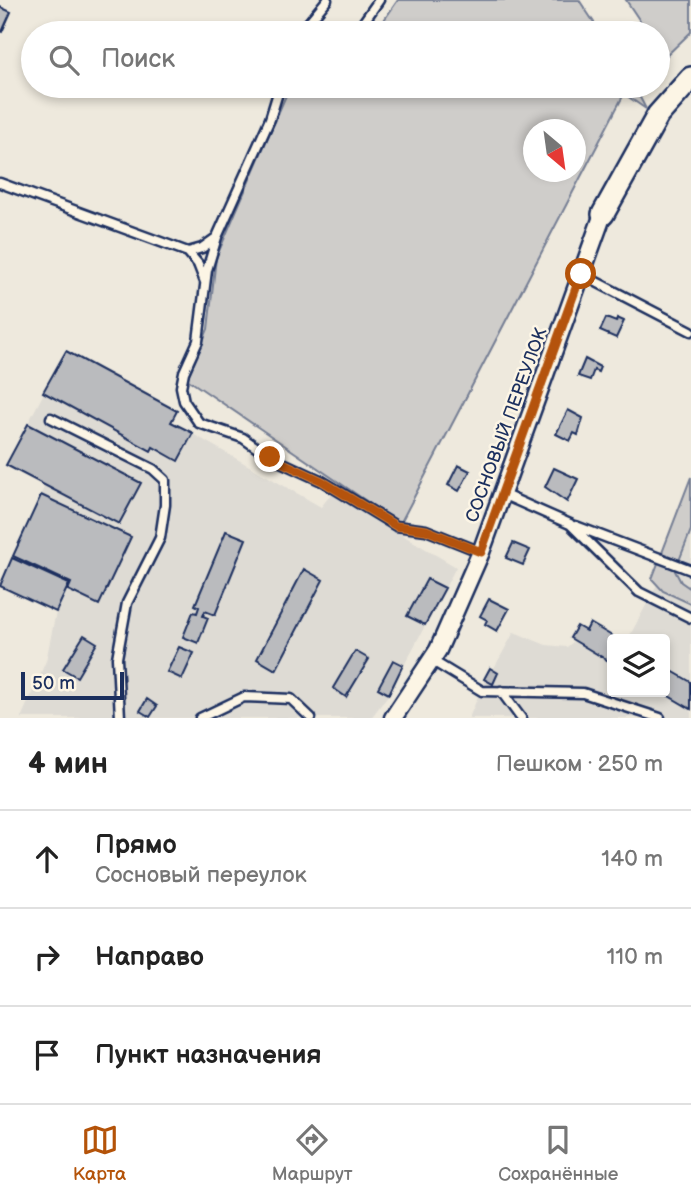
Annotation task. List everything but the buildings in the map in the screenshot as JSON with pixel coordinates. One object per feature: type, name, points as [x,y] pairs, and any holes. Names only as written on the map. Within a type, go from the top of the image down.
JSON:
[{"type":"street","points":[[603,214],[658,115],[691,78]]},
{"type":"street","name":"СОСНОВЫЙ ПЕРЕУЛОК","points":[[393,718],[432,660],[481,552],[603,214]]},
{"type":"lane","points":[[310,21],[327,0]]},
{"type":"lane","points":[[364,21],[379,0]]},
{"type":"lane","points":[[276,98],[270,119],[217,237],[206,283],[198,341],[184,372],[181,387],[190,414],[199,423],[243,438],[270,457],[322,481],[396,526],[426,530],[481,552]]},
{"type":"lane","points":[[0,183],[188,252],[198,264],[206,283]]},
{"type":"lane","points":[[188,252],[202,248],[217,237]]},
{"type":"lane","points":[[581,274],[691,331]]},
{"type":"lane","points":[[51,418],[153,469],[165,480],[165,505],[160,538],[127,603],[117,658],[120,718]]},
{"type":"lane","points":[[502,494],[570,524],[691,570]]},
{"type":"lane","points":[[570,524],[639,592],[691,618]]},
{"type":"lane","points":[[432,660],[482,691],[583,693],[660,718]]},
{"type":"lane","points":[[501,691],[521,718]]},
{"type":"lane","points":[[200,718],[244,697],[291,699],[311,718]]},
{"type":"shaded area","points":[[398,0],[579,0],[593,21],[383,21]]},
{"type":"shaded area","points":[[626,0],[691,0],[691,32],[670,52],[670,21],[640,21]]},
{"type":"shaded area","points":[[285,98],[622,98],[586,167],[586,119],[523,119],[523,182],[578,182],[400,524],[187,379],[208,329],[216,258]]},
{"type":"shaded area","points":[[630,98],[640,98],[646,109]]},
{"type":"shaded area","points":[[66,351],[177,411],[172,422],[321,507],[332,493],[456,567],[389,694],[371,718],[21,718],[46,661],[56,612],[0,586],[45,485],[6,465]]},
{"type":"shaded area","points":[[691,477],[691,530],[675,571],[681,582],[691,589],[691,604],[663,591],[652,579]]},
{"type":"shaded area","points":[[691,507],[691,718],[469,718],[490,668],[493,670],[514,632],[546,645],[567,647],[574,641],[570,638],[577,626],[586,631],[590,623],[609,634],[607,697],[670,697],[670,634],[631,634],[659,581]]},
{"type":"route","points":[[270,457],[322,481],[396,526],[426,530],[481,552],[581,274]]}]
